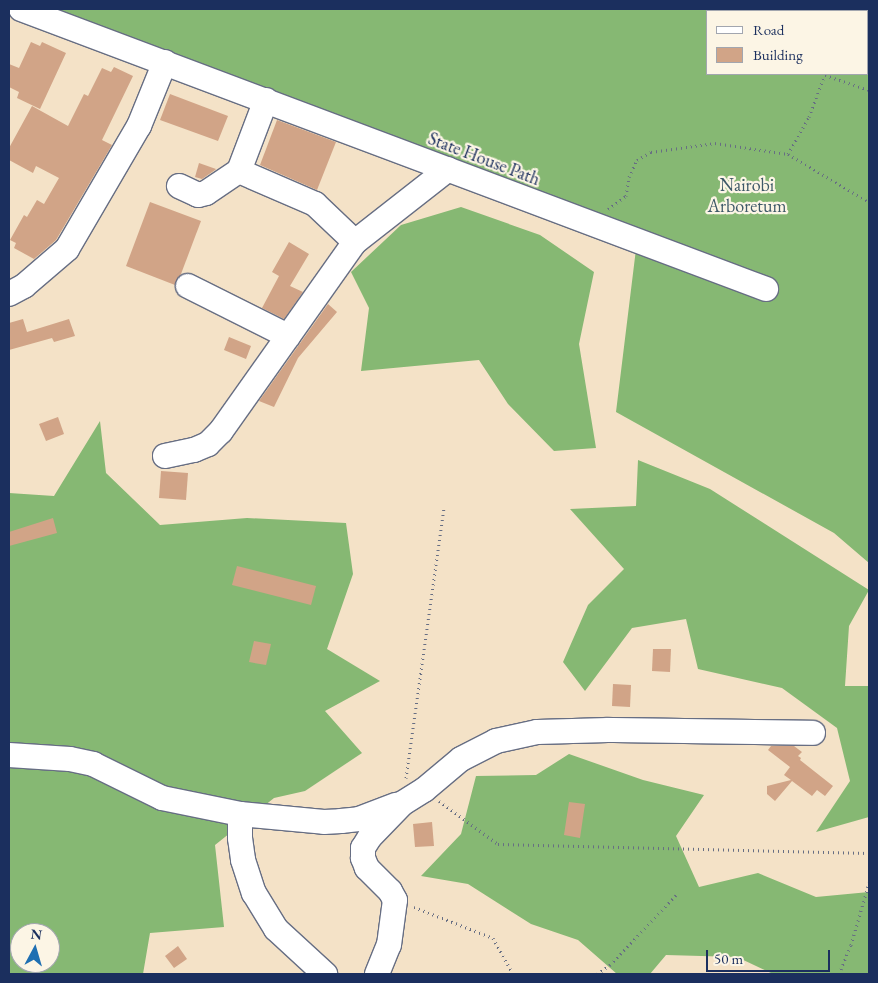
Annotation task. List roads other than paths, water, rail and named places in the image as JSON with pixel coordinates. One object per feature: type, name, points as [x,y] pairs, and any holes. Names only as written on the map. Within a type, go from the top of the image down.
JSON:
[{"type":"street","points":[[21,9],[766,289]]},
{"type":"street","points":[[9,294],[24,286],[67,249],[139,126],[166,62]]},
{"type":"street","points":[[179,186],[198,194],[206,194],[239,171],[266,100]]},
{"type":"street","points":[[165,456],[194,450],[208,444],[221,431],[355,242],[448,169]]},
{"type":"street","points":[[239,171],[315,204],[355,242]]},
{"type":"street","points":[[188,286],[288,336]]},
{"type":"street","points":[[9,756],[70,759],[93,764],[162,798],[240,814],[324,822],[359,819],[403,803],[424,790],[460,759],[496,741],[538,732],[608,730],[813,733]]},
{"type":"street","points":[[377,974],[389,945],[395,900],[390,892],[367,868],[363,858],[363,848],[370,837],[403,803]]},
{"type":"street","points":[[240,814],[240,838],[243,860],[254,893],[276,929],[325,974]]},
{"type":"park label","name":"Nairobi Arboretum","points":[[747,196]]}]
